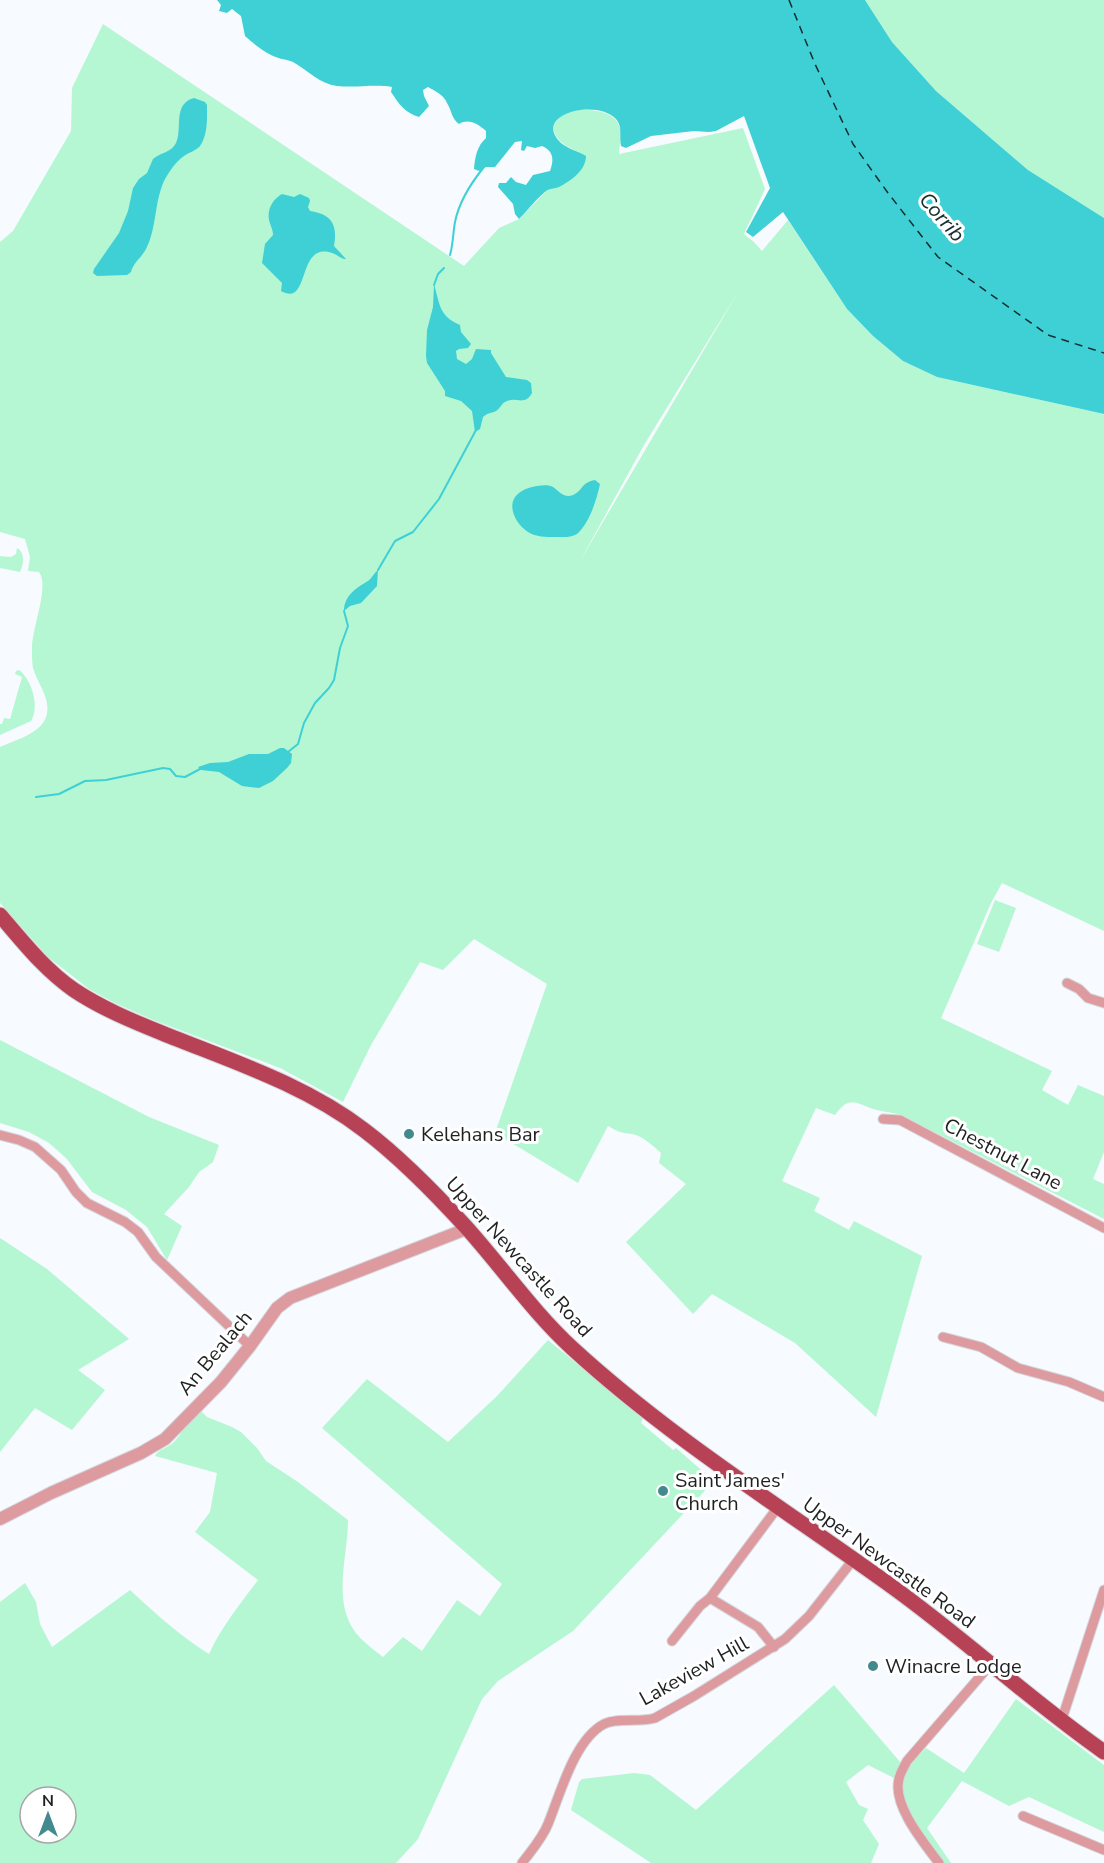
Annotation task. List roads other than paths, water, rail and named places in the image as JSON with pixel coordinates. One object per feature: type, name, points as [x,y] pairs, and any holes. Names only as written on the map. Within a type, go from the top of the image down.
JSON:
[{"type":"main road","name":"Upper Newcastle Road","points":[[0,915],[39,960],[61,980],[91,1000],[125,1018],[274,1078],[315,1099],[367,1132],[408,1167],[465,1227],[525,1299],[571,1347],[596,1369],[684,1439],[928,1614],[1061,1722],[1104,1752]]},
{"type":"street","points":[[1067,983],[1079,989],[1088,998],[1104,1003]]},
{"type":"street","name":"Chestnut Lane","points":[[883,1119],[900,1120],[1104,1228]]},
{"type":"street","points":[[0,1135],[20,1140],[35,1148],[61,1170],[76,1192],[87,1203],[125,1222],[138,1232],[156,1257],[250,1346]]},
{"type":"street","name":"An Bealach","points":[[0,1519],[51,1493],[141,1453],[165,1439],[221,1382],[277,1308],[290,1298],[461,1231],[465,1227]]},
{"type":"street","points":[[943,1337],[981,1347],[1018,1368],[1069,1382],[1104,1397]]},
{"type":"street","points":[[672,1641],[700,1606],[710,1598],[778,1508]]},
{"type":"street","name":"Lakeview Hill","points":[[522,1863],[547,1826],[574,1759],[591,1735],[612,1722],[644,1721],[655,1718],[774,1647],[809,1616],[853,1560]]},
{"type":"street","points":[[1061,1722],[1104,1590]]},
{"type":"street","points":[[710,1598],[758,1628],[774,1647]]},
{"type":"street","points":[[939,1863],[909,1818],[899,1797],[899,1778],[907,1761],[990,1665]]},
{"type":"street","points":[[1023,1816],[1104,1850]]},
{"type":"water","name":"Corrib","points":[[217,0],[865,0],[892,42],[936,91],[1028,170],[1104,218],[1104,414],[937,377],[903,361],[873,336],[847,309],[783,212],[753,237],[746,232],[770,188],[744,116],[716,131],[651,136],[626,148],[621,146],[618,122],[607,113],[595,110],[570,112],[560,117],[554,124],[554,133],[561,143],[586,156],[583,166],[568,182],[546,191],[519,219],[515,214],[513,204],[498,187],[499,183],[506,183],[511,177],[516,182],[526,185],[533,175],[550,171],[552,156],[549,150],[542,146],[535,148],[527,146],[524,151],[521,150],[522,141],[515,142],[495,167],[486,167],[479,171],[474,169],[477,152],[486,138],[486,131],[477,124],[456,122],[442,95],[428,87],[423,90],[429,106],[419,117],[400,104],[391,92],[392,87],[344,86],[325,83],[293,62],[274,56],[257,46],[245,36],[241,16],[232,9],[227,13],[219,11],[221,5]]},
{"type":"water","points":[[194,98],[207,105],[203,142],[178,161],[164,181],[150,241],[146,249],[127,275],[97,276],[93,273],[94,269],[119,233],[128,211],[133,188],[147,173],[153,159],[174,146],[178,137],[180,111],[187,101]]},
{"type":"water","points":[[282,194],[294,197],[300,194],[309,198],[310,211],[317,212],[331,221],[335,232],[334,246],[346,259],[332,253],[321,252],[313,256],[297,291],[290,294],[281,291],[282,283],[262,263],[265,244],[273,235],[269,220],[270,208]]},
{"type":"water","points":[[434,284],[444,314],[460,325],[461,332],[471,344],[468,348],[456,351],[457,359],[466,364],[472,359],[476,349],[491,350],[506,377],[527,380],[531,383],[532,393],[527,399],[505,402],[496,411],[483,417],[480,429],[475,432],[472,411],[461,401],[445,396],[445,391],[427,363],[427,330],[433,307]]},
{"type":"water","points":[[595,480],[600,484],[595,504],[589,518],[575,535],[545,537],[534,535],[523,528],[515,518],[513,500],[522,491],[546,485],[570,496]]},
{"type":"water","points":[[378,570],[377,586],[361,603],[350,606],[344,611],[346,601],[352,593]]},
{"type":"water","points":[[280,748],[292,754],[291,763],[273,781],[259,788],[242,786],[219,772],[201,770],[198,767],[210,763],[228,762],[249,754],[268,754]]},
{"type":"waterway","points":[[450,255],[459,207],[470,186],[484,167]]},
{"type":"waterway","points":[[434,285],[438,274],[444,268]]},
{"type":"waterway","points":[[378,570],[395,541],[413,532],[439,499],[476,430]]},
{"type":"waterway","points":[[288,752],[298,744],[304,723],[315,703],[334,680],[340,648],[348,626],[344,611]]},
{"type":"waterway","points":[[36,797],[59,794],[85,781],[106,780],[163,768],[170,769],[176,776],[185,777],[200,769]]},
{"type":"place","name":"Kelehans Bar","points":[[409,1134]]},
{"type":"place","name":"Saint James' Church","points":[[663,1491]]},
{"type":"place","name":"Winacre Lodge","points":[[873,1666]]}]
